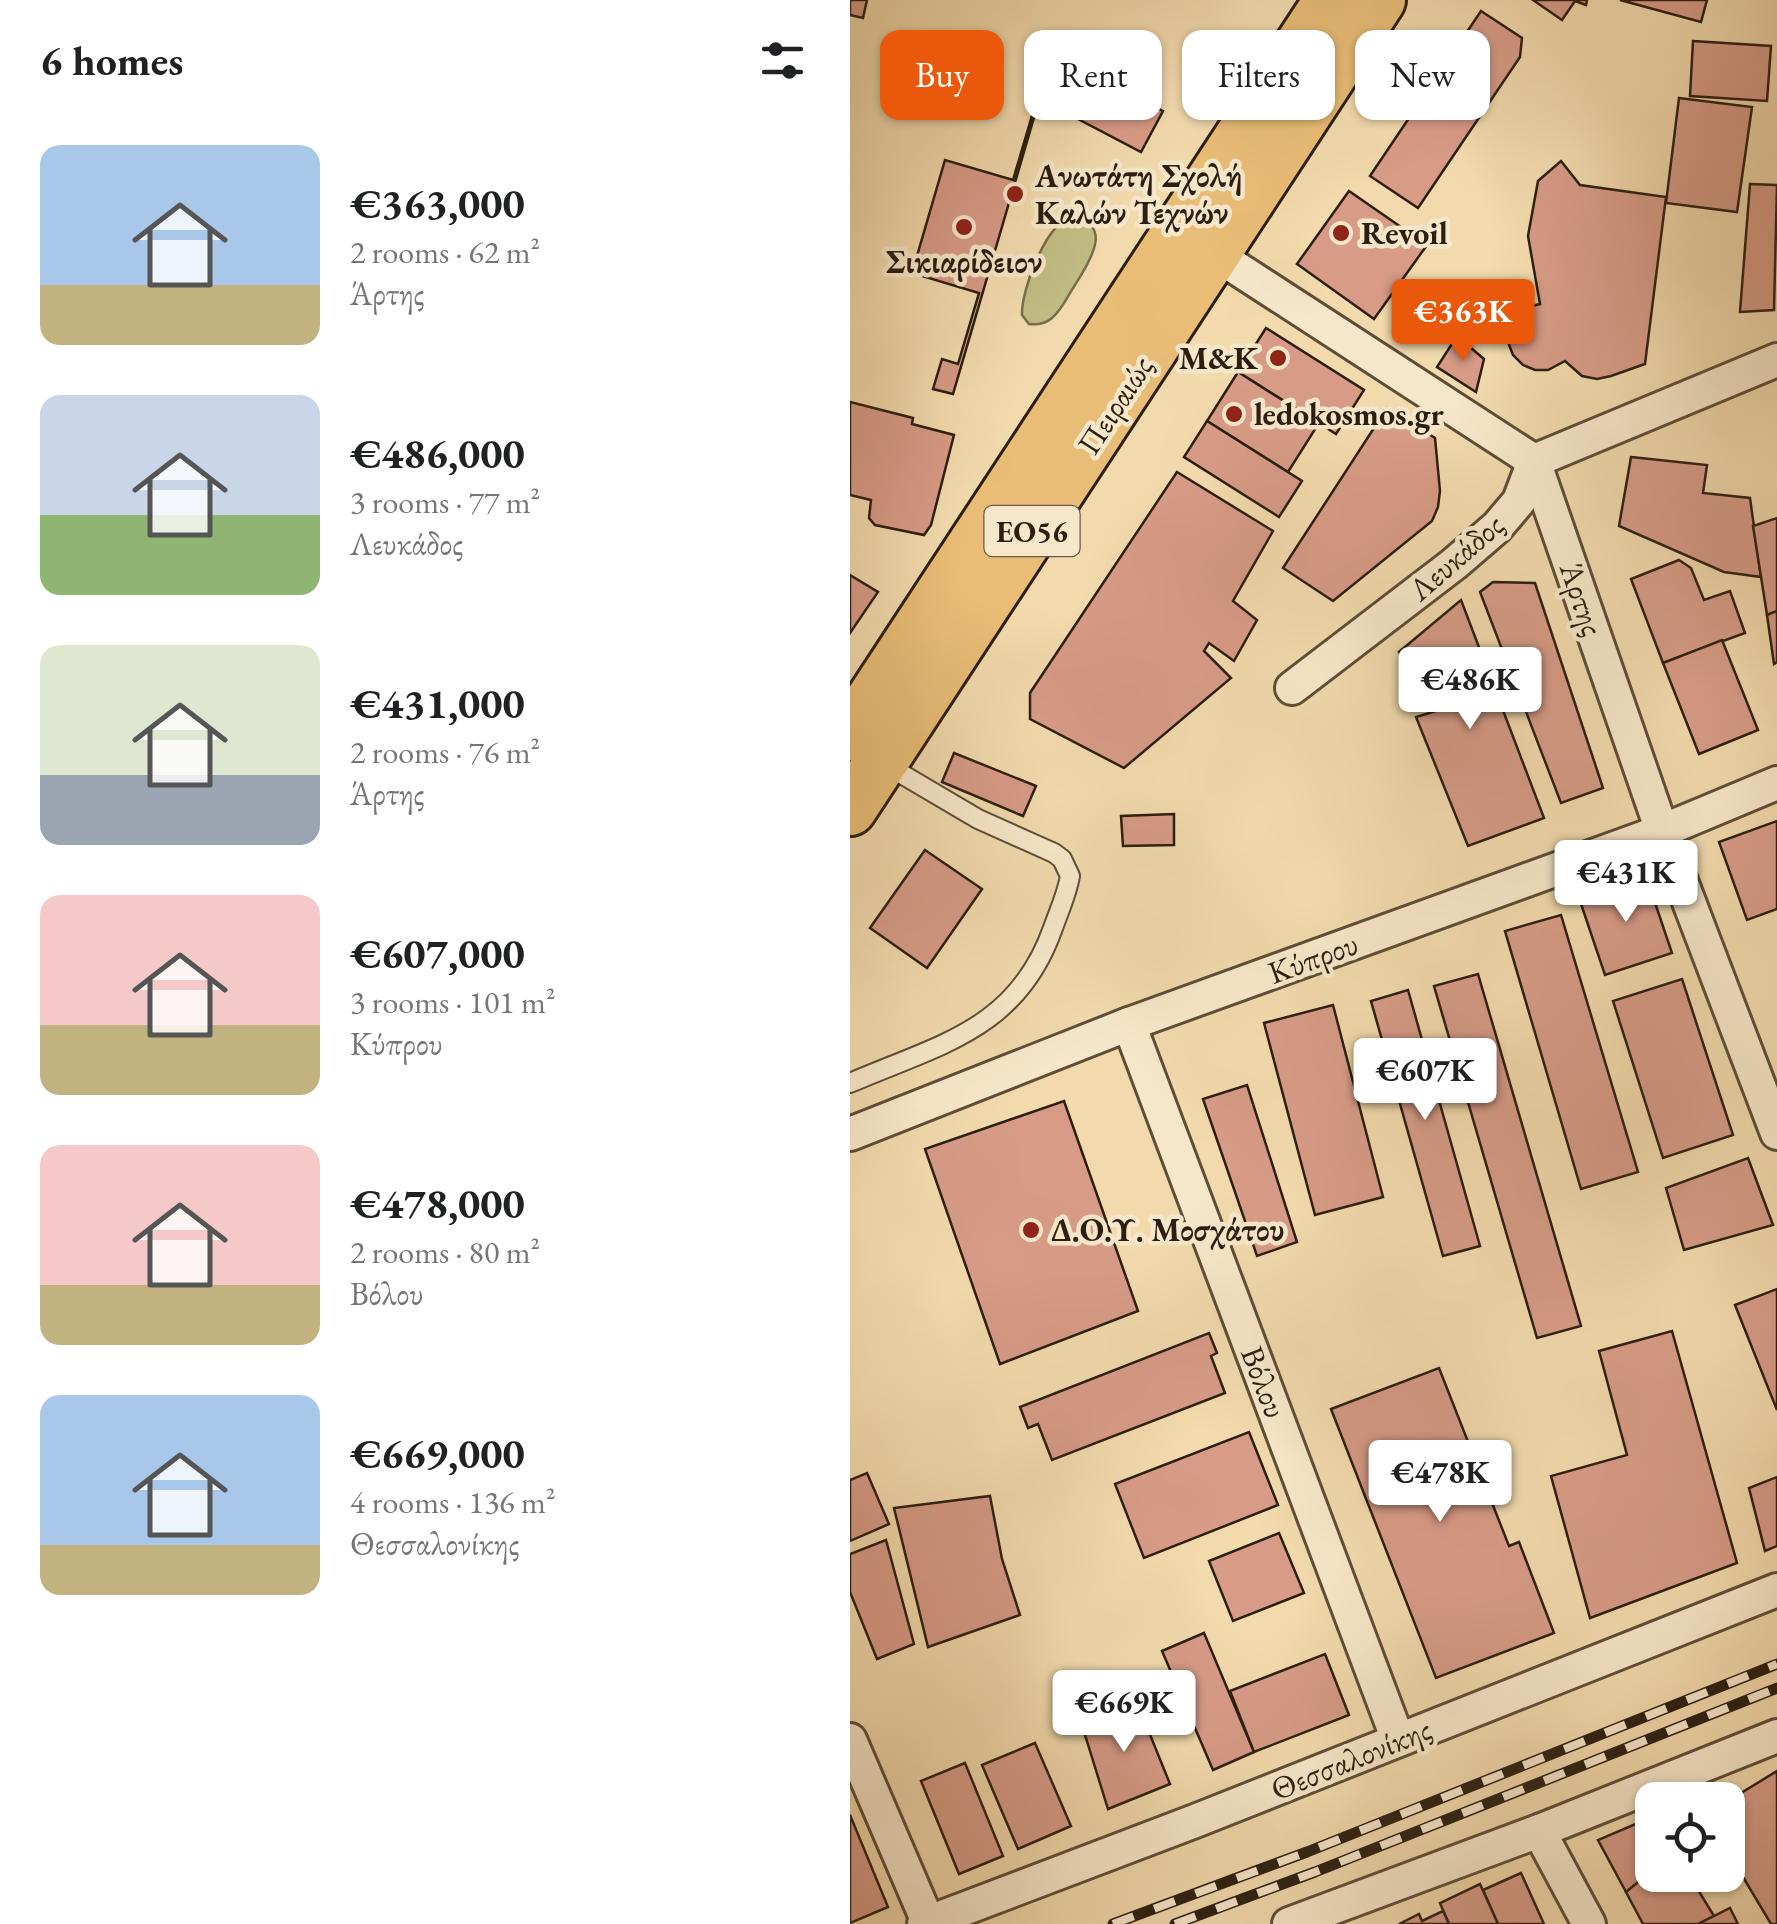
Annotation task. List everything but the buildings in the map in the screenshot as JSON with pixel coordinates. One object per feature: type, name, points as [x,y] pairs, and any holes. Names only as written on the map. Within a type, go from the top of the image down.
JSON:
[{"type":"main road","name":"Πειραιώς","points":[[1196,242],[1330,0]]},
{"type":"main road","name":"Πειραιώς","points":[[850,809],[865,748],[1196,242],[1379,0]]},
{"type":"street","points":[[1196,242],[1534,461],[1777,360]]},
{"type":"street","name":"Λευκάδος","points":[[1292,688],[1497,527],[1519,501],[1534,461]]},
{"type":"street","name":"Άρτης","points":[[1534,461],[1662,831],[1777,1133]]},
{"type":"street","name":"Κύπρου","points":[[850,1134],[1129,1024],[1662,831],[1777,783]]},
{"type":"street","name":"Βόλου","points":[[1129,1024],[1398,1740]]},
{"type":"street","name":"Θεσσαλονίκης","points":[[926,1923],[1777,1590]]},
{"type":"street","points":[[1289,1924],[1539,1831],[1777,1736]]},
{"type":"street","points":[[850,1740],[926,1923]]},
{"type":"street","points":[[1539,1831],[1589,1924]]},
{"type":"lane","points":[[850,1083],[980,1025],[1009,1004],[1041,961],[1070,876],[1062,859],[1054,854],[978,818],[865,748]]},
{"type":"shaded area","points":[[1068,219],[1092,227],[1092,255],[1056,315],[1044,323],[1029,324],[1022,315],[1030,276],[1051,234]]},
{"type":"railway","points":[[1113,1924],[1307,1852],[1777,1664]]},
{"type":"railway","points":[[1175,1924],[1777,1688]]},
{"type":"place","name":"Ανωτάτη Σχολή Καλών Τεχνών","points":[[1015,194]]},
{"type":"place","name":"Σικιαρίδειον","points":[[964,227]]},
{"type":"place","name":"Revoil","points":[[1341,233]]},
{"type":"place","name":"M&K","points":[[1278,358]]},
{"type":"place","name":"ledokosmos.gr","points":[[1234,414]]},
{"type":"place","name":"Δ.Ο.Υ. Μοσχάτου","points":[[1031,1230]]}]
